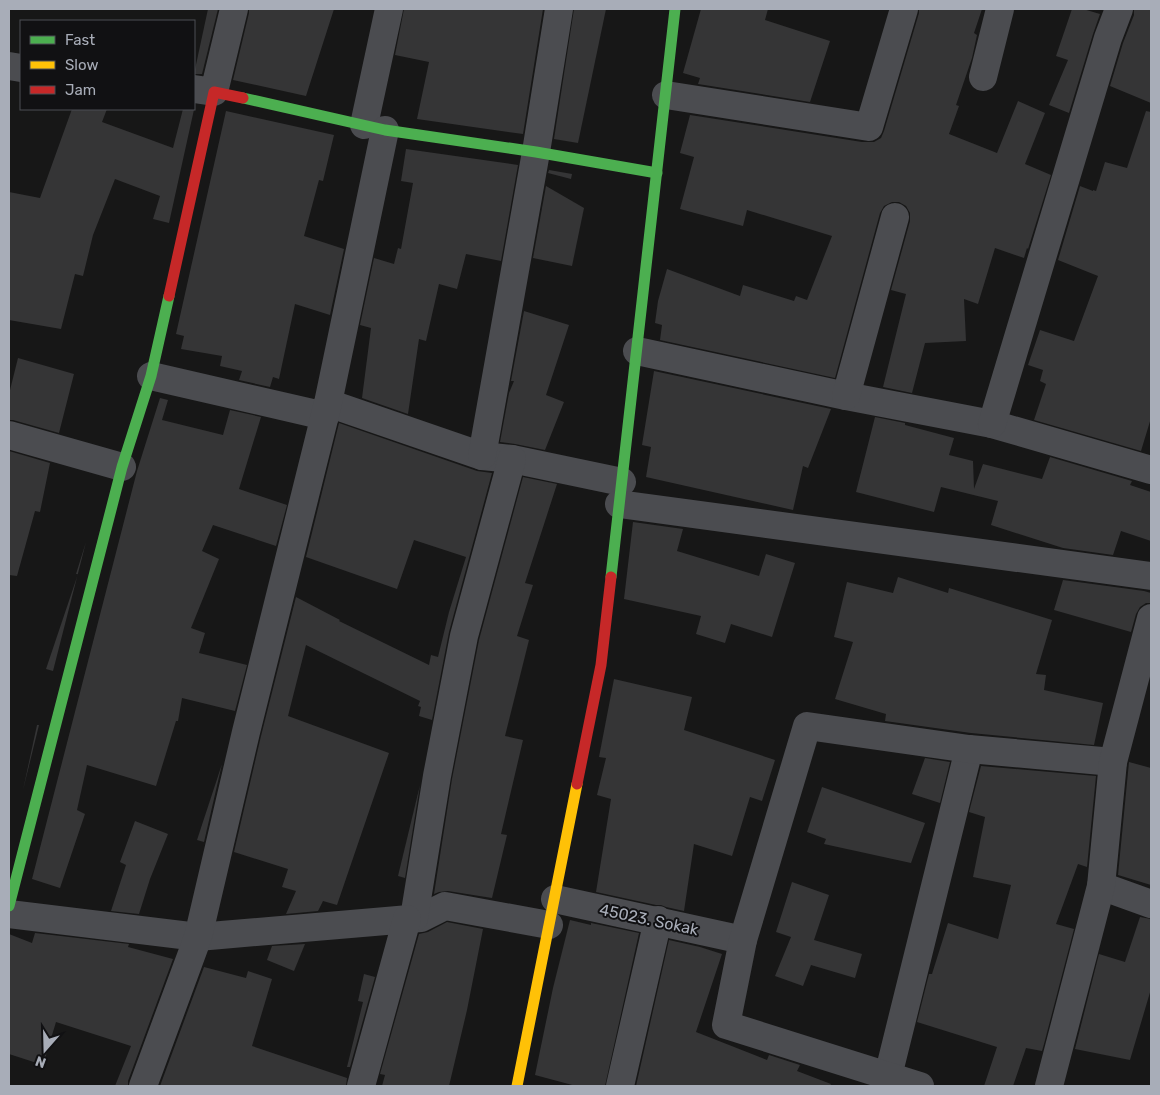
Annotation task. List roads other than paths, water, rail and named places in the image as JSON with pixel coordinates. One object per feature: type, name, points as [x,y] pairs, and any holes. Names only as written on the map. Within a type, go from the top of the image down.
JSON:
[{"type":"street","points":[[9,906],[122,467],[151,376],[204,90],[234,9]]},
{"type":"street","points":[[143,1086],[198,937],[246,732],[326,410],[375,127],[389,9]]},
{"type":"street","points":[[482,456],[536,152],[559,9]]},
{"type":"street","points":[[517,1086],[602,664],[676,9]]},
{"type":"street","points":[[666,95],[869,127],[904,9]]},
{"type":"street","points":[[983,77],[1000,9]]},
{"type":"street","points":[[992,424],[1105,48],[1119,9]]},
{"type":"street","points":[[204,90],[375,127],[657,173]]},
{"type":"street","points":[[846,396],[895,217]]},
{"type":"street","points":[[637,351],[846,396],[992,424],[1151,470]]},
{"type":"street","points":[[151,376],[326,410],[482,456],[512,459],[621,493],[1151,576]]},
{"type":"street","points":[[9,435],[122,467]]},
{"type":"street","points":[[361,1086],[411,918],[436,776],[464,636],[512,459]]},
{"type":"street","points":[[1049,1086],[1101,886],[1113,762],[1151,618]]},
{"type":"street","points":[[920,1086],[726,1025],[743,940],[807,726],[969,749],[1113,762]]},
{"type":"street","points":[[888,1076],[969,749]]},
{"type":"street","points":[[1101,886],[1151,904]]},
{"type":"street","name":"45023. Sokak","points":[[555,899],[743,940]]},
{"type":"street","points":[[9,914],[198,937],[421,918],[445,906],[549,925]]},
{"type":"street","points":[[620,1086],[658,920]]}]
